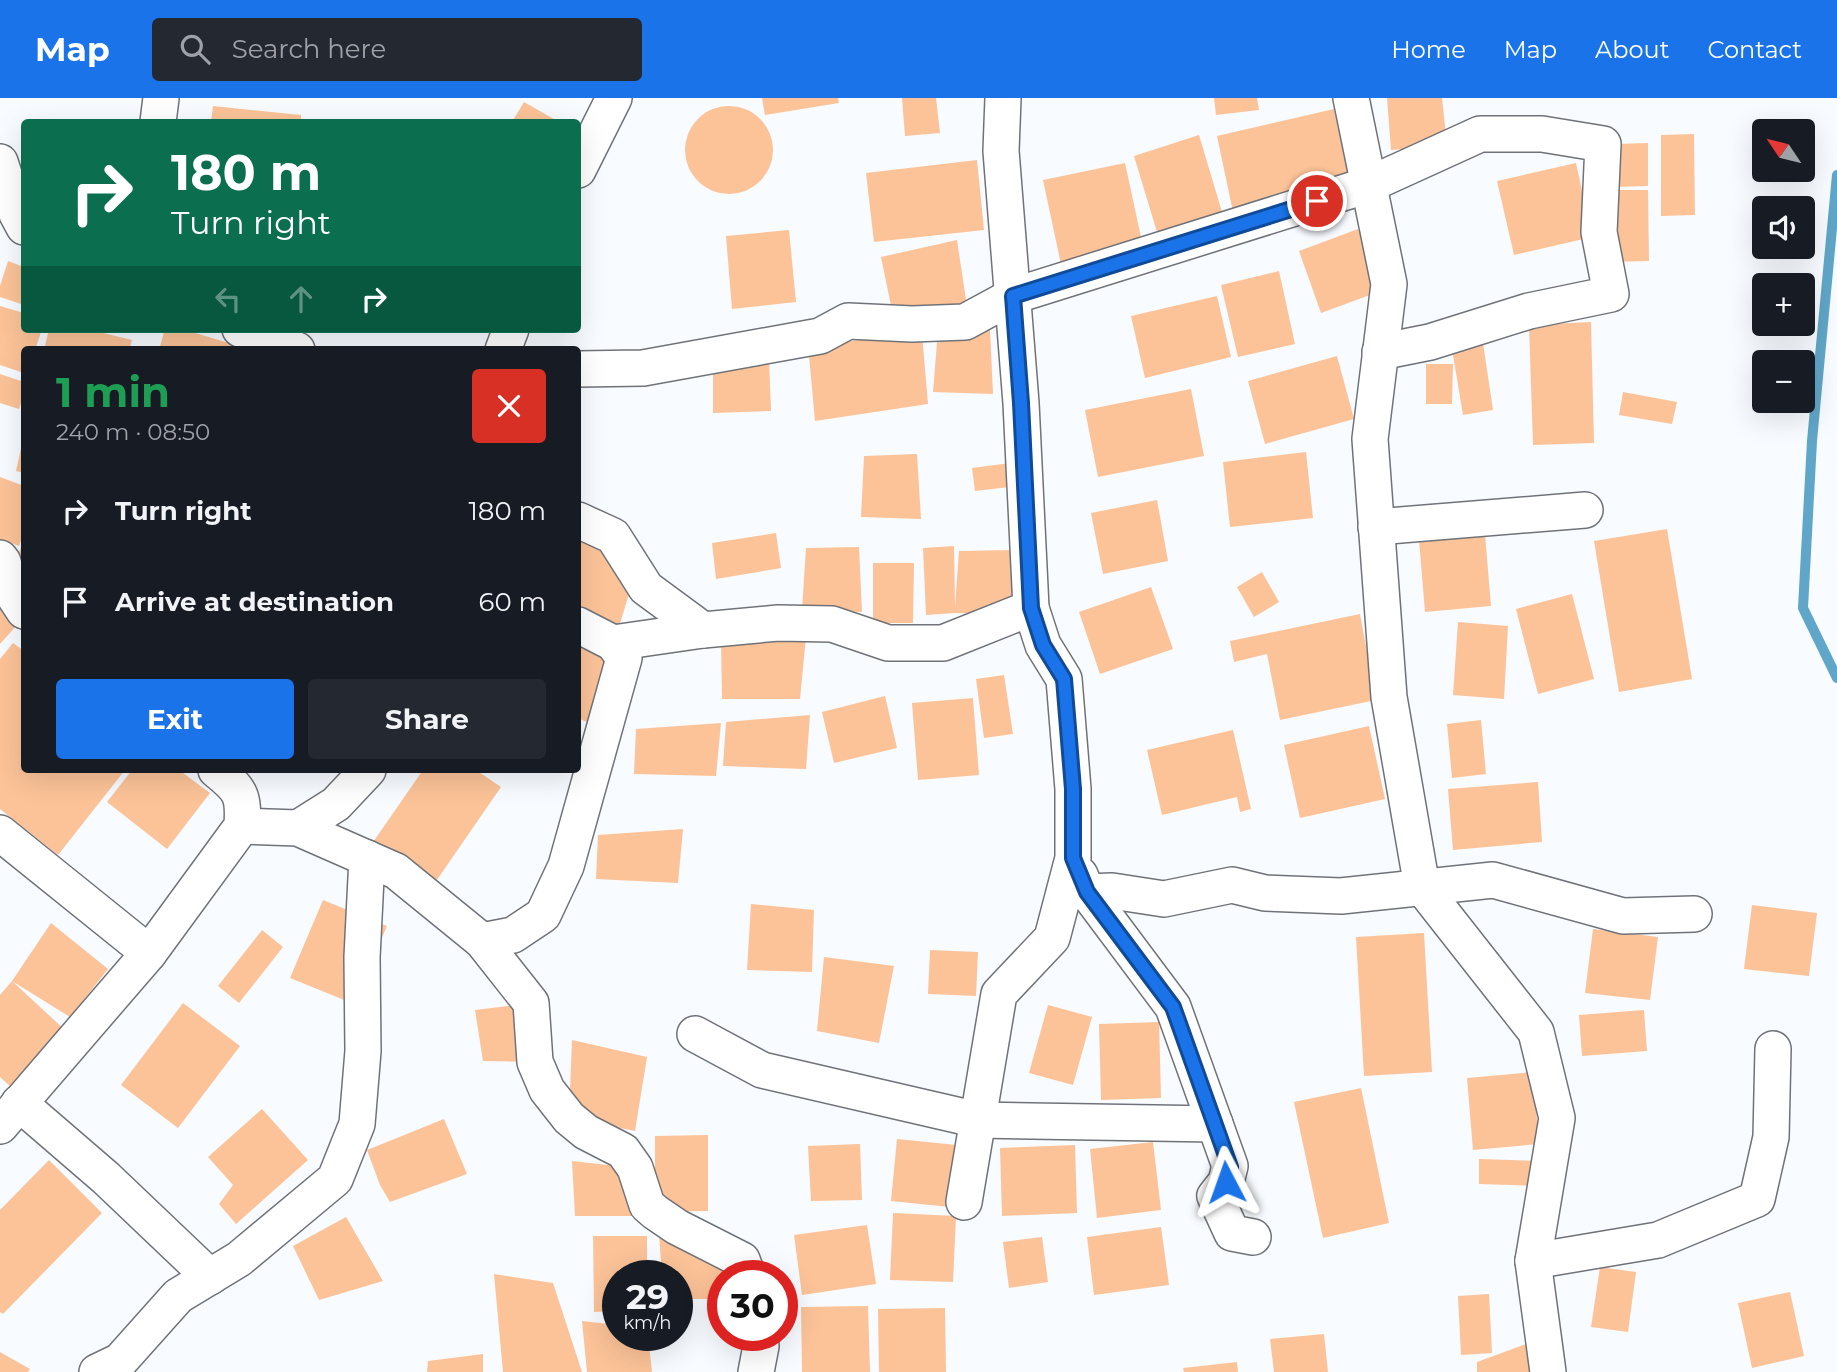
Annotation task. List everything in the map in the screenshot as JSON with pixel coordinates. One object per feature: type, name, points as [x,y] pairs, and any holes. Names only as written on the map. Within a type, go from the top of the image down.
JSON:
[{"type":"street","points":[[158,119],[161,98]]},
{"type":"street","points":[[581,164],[614,98]]},
{"type":"street","points":[[964,1202],[999,994],[1052,938],[1073,858],[1073,789],[1064,679],[1043,645],[1031,608],[1021,403],[1001,151],[1003,98]]},
{"type":"street","points":[[1351,98],[1388,284],[1370,439],[1389,697],[1422,887],[1536,1032],[1557,1118],[1533,1261],[1549,1372]]},
{"type":"street","points":[[581,369],[643,368],[820,336],[848,321],[912,324],[965,322],[1013,296],[1368,185],[1480,134],[1542,134],[1603,144],[1598,232],[1611,294],[1529,311],[1430,342],[1380,352]]},
{"type":"street","points":[[0,162],[14,226]]},
{"type":"street","points":[[251,333],[286,346]]},
{"type":"street","points":[[1376,527],[1584,510]]},
{"type":"street","points":[[581,521],[612,536],[646,588],[703,630]]},
{"type":"street","points":[[0,558],[12,593],[21,606]]},
{"type":"street","points":[[613,643],[778,623],[832,624],[888,643],[943,643],[1031,608]]},
{"type":"street","points":[[0,618],[2,616],[21,624]]},
{"type":"street","points":[[482,941],[513,935],[543,915],[566,866],[624,658],[613,643],[581,627]]},
{"type":"street","points":[[210,1277],[106,1178],[10,1115],[149,954],[242,826],[244,802],[232,782],[220,773]]},
{"type":"street","points":[[298,828],[336,804],[365,773]]},
{"type":"street","points":[[242,826],[298,828],[396,871],[482,941],[531,1003],[535,1062],[547,1090],[569,1118],[586,1132],[623,1151],[635,1168],[647,1205],[655,1212],[677,1227],[742,1260]]},
{"type":"street","points":[[0,833],[149,954]]},
{"type":"street","points":[[97,1372],[120,1361],[178,1296],[239,1259],[335,1179],[357,1124],[363,1051],[362,957],[367,858]]},
{"type":"street","points":[[1073,858],[1087,892],[1173,1007],[1230,1167],[1226,1182],[1215,1196],[1232,1233],[1253,1237]]},
{"type":"street","points":[[1087,892],[1112,891],[1164,899],[1232,885],[1265,893],[1341,896],[1493,880],[1623,916],[1693,914]]},
{"type":"street","points":[[695,1034],[762,1070],[978,1120],[1215,1124]]},
{"type":"street","points":[[1533,1261],[1658,1240],[1757,1199],[1771,1137],[1773,1049]]},
{"type":"building","points":[[762,98],[838,98],[839,103],[765,115]]},
{"type":"building","points":[[902,98],[936,98],[940,133],[905,136]]},
{"type":"building","points":[[1214,98],[1257,98],[1259,110],[1216,115]]},
{"type":"building","points":[[1387,98],[1442,98],[1447,145],[1391,150]]},
{"type":"building","points":[[524,102],[554,119],[514,119]]},
{"type":"building","points":[[213,106],[301,115],[301,119],[211,119]]},
{"type":"building","points":[[729,106],[746,110],[760,119],[769,133],[773,150],[769,167],[760,181],[746,190],[729,194],[712,190],[698,181],[689,167],[685,150],[689,133],[698,119],[712,110]]},
{"type":"building","points":[[1334,109],[1351,185],[1233,212],[1217,136]]},
{"type":"building","points":[[1694,134],[1695,215],[1661,216],[1661,135]]},
{"type":"building","points":[[1199,135],[1225,222],[1160,242],[1134,156]]},
{"type":"building","points":[[1648,143],[1648,186],[1614,187],[1614,144]]},
{"type":"building","points":[[977,160],[984,230],[874,242],[866,173]]},
{"type":"building","points":[[1125,163],[1144,251],[1062,269],[1043,180]]},
{"type":"building","points":[[1576,163],[1592,237],[1514,255],[1497,181]]},
{"type":"building","points":[[1606,190],[1648,190],[1649,261],[1607,262]]},
{"type":"building","points":[[1358,229],[1381,291],[1321,313],[1299,251]]},
{"type":"building","points":[[789,230],[796,302],[732,309],[726,236]]},
{"type":"building","points":[[957,240],[968,313],[896,330],[881,257]]},
{"type":"building","points":[[8,261],[21,266],[21,304],[0,297],[0,286]]},
{"type":"building","points":[[1279,271],[1295,344],[1238,357],[1221,285]]},
{"type":"building","points":[[1217,296],[1231,357],[1145,378],[1131,316]]},
{"type":"building","points":[[0,306],[21,312],[21,333],[41,333],[36,346],[21,346],[21,372],[0,365]]},
{"type":"building","points":[[1591,322],[1594,443],[1533,445],[1529,325]]},
{"type":"building","points":[[990,329],[993,394],[933,392],[938,330]]},
{"type":"building","points":[[48,333],[103,333],[132,340],[130,346],[45,346]]},
{"type":"building","points":[[164,333],[195,333],[239,346],[160,346]]},
{"type":"building","points":[[922,334],[928,404],[815,421],[808,345]]},
{"type":"building","points":[[1483,343],[1493,410],[1463,415],[1452,349]]},
{"type":"building","points":[[1337,356],[1354,419],[1265,444],[1248,381]]},
{"type":"building","points":[[769,359],[771,411],[713,413],[713,365]]},
{"type":"building","points":[[1426,364],[1453,364],[1452,404],[1426,404]]},
{"type":"building","points":[[0,374],[21,381],[19,409],[0,403]]},
{"type":"building","points":[[1191,389],[1204,456],[1098,477],[1085,410]]},
{"type":"building","points":[[1623,392],[1677,402],[1672,424],[1619,415]]},
{"type":"building","points":[[21,448],[21,472],[16,471]]},
{"type":"building","points":[[1306,452],[1313,518],[1230,527],[1223,462]]},
{"type":"building","points":[[917,454],[921,519],[861,517],[864,456]]},
{"type":"building","points":[[1018,462],[1019,486],[975,491],[972,468]]},
{"type":"building","points":[[0,477],[21,485],[21,540],[19,546],[0,539]]},
{"type":"building","points":[[1157,500],[1168,561],[1103,574],[1091,513]]},
{"type":"building","points":[[1667,529],[1692,679],[1619,692],[1594,541]]},
{"type":"building","points":[[776,533],[781,568],[716,579],[712,543]]},
{"type":"building","points":[[1485,534],[1491,606],[1425,612],[1419,540]]},
{"type":"building","points":[[581,539],[641,555],[617,633],[581,622]]},
{"type":"building","points":[[954,546],[955,607],[959,551],[1012,550],[1015,615],[926,615],[923,548]]},
{"type":"building","points":[[859,547],[862,612],[802,610],[806,548]]},
{"type":"building","points":[[21,548],[21,580],[11,576]]},
{"type":"building","points":[[873,563],[914,563],[913,623],[873,623]]},
{"type":"building","points":[[1262,572],[1279,602],[1254,617],[1237,587]]},
{"type":"building","points":[[1151,587],[1173,649],[1100,674],[1079,612]]},
{"type":"building","points":[[1572,594],[1594,679],[1538,694],[1516,609]]},
{"type":"building","points":[[0,607],[18,624],[0,644]]},
{"type":"building","points":[[1360,614],[1376,700],[1280,720],[1267,654],[1234,662],[1230,641]]},
{"type":"building","points":[[1458,622],[1508,626],[1504,699],[1453,695]]},
{"type":"building","points":[[806,637],[800,699],[722,699],[721,643]]},
{"type":"building","points":[[13,643],[21,649],[21,773],[123,773],[58,855],[0,809],[0,659]]},
{"type":"building","points":[[581,643],[631,665],[612,733],[581,719]]},
{"type":"building","points":[[1004,675],[1013,734],[984,738],[976,679]]},
{"type":"building","points":[[885,696],[897,748],[834,763],[822,712]]},
{"type":"building","points":[[973,698],[979,775],[918,780],[912,703]]},
{"type":"building","points":[[810,715],[806,769],[723,766],[726,722]]},
{"type":"building","points":[[1481,720],[1486,774],[1452,778],[1447,724]]},
{"type":"building","points":[[721,723],[716,776],[634,774],[636,729]]},
{"type":"building","points":[[1369,726],[1385,799],[1300,818],[1284,745]]},
{"type":"building","points":[[1233,730],[1251,809],[1240,812],[1237,797],[1162,815],[1147,750]]},
{"type":"building","points":[[130,773],[183,773],[210,793],[167,849],[107,802]]},
{"type":"building","points":[[421,773],[480,773],[501,787],[432,887],[371,845]]},
{"type":"building","points":[[1538,782],[1542,842],[1453,850],[1448,789]]},
{"type":"building","points":[[683,829],[678,883],[596,879],[598,835]]},
{"type":"building","points":[[323,900],[387,926],[354,1004],[290,978]]},
{"type":"building","points":[[751,904],[814,910],[812,972],[747,970]]},
{"type":"building","points":[[1752,905],[1817,913],[1809,976],[1744,969]]},
{"type":"building","points":[[51,923],[108,969],[70,1017],[12,981]]},
{"type":"building","points":[[1593,929],[1658,937],[1650,1000],[1585,993]]},
{"type":"building","points":[[262,930],[283,947],[239,1003],[218,986]]},
{"type":"building","points":[[1424,933],[1432,1072],[1364,1076],[1356,937]]},
{"type":"building","points":[[930,950],[978,952],[976,996],[928,994]]},
{"type":"building","points":[[824,957],[894,966],[879,1043],[817,1031]]},
{"type":"building","points":[[12,981],[66,1031],[12,1088],[0,1077],[0,995]]},
{"type":"building","points":[[183,1003],[240,1046],[178,1128],[121,1085]]},
{"type":"building","points":[[531,1003],[535,1062],[483,1061],[475,1010]]},
{"type":"building","points":[[1048,1005],[1092,1017],[1073,1085],[1029,1073]]},
{"type":"building","points":[[1644,1010],[1647,1051],[1582,1056],[1579,1015]]},
{"type":"building","points":[[1159,1022],[1161,1098],[1101,1100],[1099,1024]]},
{"type":"building","points":[[572,1040],[647,1057],[635,1131],[569,1118]]},
{"type":"building","points":[[1533,1072],[1539,1144],[1473,1150],[1467,1078]]},
{"type":"building","points":[[1361,1088],[1389,1223],[1323,1238],[1294,1102]]},
{"type":"building","points":[[262,1109],[308,1160],[236,1224],[219,1204],[233,1185],[208,1157]]},
{"type":"building","points":[[444,1119],[467,1174],[390,1202],[380,1185],[367,1150]]},
{"type":"building","points":[[708,1135],[708,1211],[655,1212],[655,1136]]},
{"type":"building","points":[[897,1139],[957,1145],[950,1207],[891,1201]]},
{"type":"building","points":[[1153,1142],[1161,1210],[1097,1218],[1090,1149]]},
{"type":"building","points":[[860,1144],[862,1200],[811,1201],[808,1146]]},
{"type":"building","points":[[1075,1145],[1077,1213],[1002,1216],[1000,1148]]},
{"type":"building","points":[[1479,1159],[1538,1161],[1538,1186],[1479,1184]]},
{"type":"building","points":[[49,1160],[102,1213],[3,1314],[0,1312],[0,1210]]},
{"type":"building","points":[[572,1161],[635,1168],[639,1216],[575,1216]]},
{"type":"building","points":[[893,1213],[956,1216],[953,1282],[890,1280]]},
{"type":"building","points":[[346,1217],[383,1281],[319,1300],[293,1246]]},
{"type":"building","points":[[867,1225],[876,1284],[802,1295],[794,1235]]},
{"type":"building","points":[[1161,1227],[1169,1285],[1094,1295],[1087,1237]]},
{"type":"building","points":[[659,1234],[722,1234],[726,1260],[707,1260],[707,1299],[693,1299],[693,1260],[661,1260]]},
{"type":"building","points":[[593,1236],[647,1236],[647,1260],[602,1260],[602,1312],[594,1312]]},
{"type":"building","points":[[1042,1237],[1048,1282],[1009,1288],[1003,1242]]},
{"type":"building","points":[[1600,1267],[1636,1272],[1628,1332],[1591,1327]]},
{"type":"building","points":[[494,1274],[553,1283],[582,1372],[503,1372]]},
{"type":"building","points":[[1790,1292],[1804,1356],[1752,1368],[1738,1303]]},
{"type":"building","points":[[1489,1294],[1492,1353],[1461,1355],[1458,1296]]},
{"type":"building","points":[[868,1306],[870,1372],[802,1372],[801,1307]]},
{"type":"building","points":[[945,1308],[946,1372],[879,1372],[878,1309]]},
{"type":"building","points":[[582,1321],[602,1323],[602,1351],[650,1351],[652,1372],[587,1372]]},
{"type":"building","points":[[1324,1334],[1328,1372],[1274,1372],[1270,1339]]},
{"type":"building","points":[[1529,1343],[1532,1372],[1477,1372],[1477,1362]]},
{"type":"building","points":[[0,1352],[30,1369],[28,1372],[0,1372]]},
{"type":"building","points":[[483,1354],[483,1372],[427,1372],[428,1361]]},
{"type":"building","points":[[1237,1362],[1238,1372],[1184,1372],[1183,1368]]},
{"type":"waterway","points":[[1837,175],[1812,441],[1803,608],[1837,678]]},
{"type":"route","points":[[1226,1182],[1230,1167],[1173,1007],[1087,892],[1073,858],[1073,789],[1064,679],[1043,645],[1031,608],[1013,296],[1317,201]]}]
